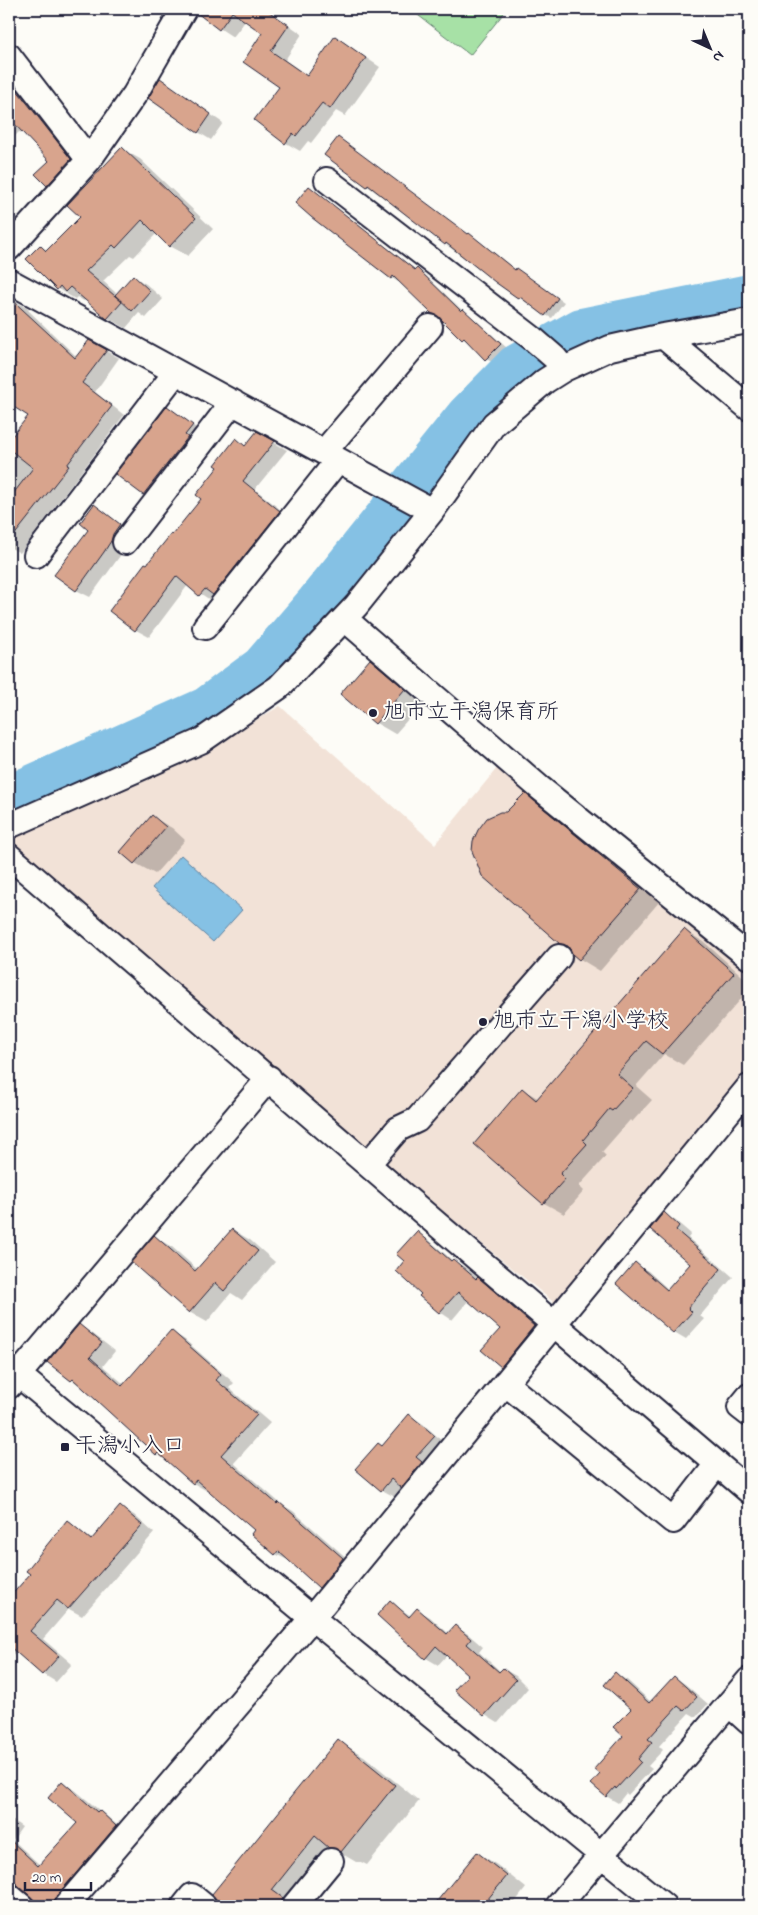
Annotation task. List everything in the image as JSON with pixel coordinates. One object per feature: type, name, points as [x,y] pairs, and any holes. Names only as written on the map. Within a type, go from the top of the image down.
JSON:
[{"type":"street","points":[[9,248],[89,160],[135,94],[184,9]]},
{"type":"street","points":[[9,56],[89,160]]},
{"type":"street","points":[[327,180],[532,338],[559,364]]},
{"type":"street","points":[[9,280],[424,507]]},
{"type":"street","points":[[9,826],[201,741],[279,687],[345,619],[424,507],[494,424],[545,381],[559,364],[610,348],[663,336],[749,321]]},
{"type":"street","points":[[205,627],[331,456],[430,327]]},
{"type":"street","points":[[663,336],[749,408]]},
{"type":"street","points":[[36,555],[176,372]]},
{"type":"street","points":[[125,542],[233,402]]},
{"type":"street","points":[[345,619],[540,788],[749,958]]},
{"type":"street","points":[[9,856],[269,1078],[552,1325],[749,1491]]},
{"type":"street","points":[[368,1164],[398,1129],[416,1120],[559,957]]},
{"type":"street","points":[[269,1078],[12,1376],[664,1906]]},
{"type":"street","points":[[66,1906],[312,1618],[749,1087]]},
{"type":"street","points":[[505,1383],[673,1521],[717,1464]]},
{"type":"street","points":[[749,1396],[740,1406],[749,1414]]},
{"type":"street","points":[[558,1906],[749,1680]]},
{"type":"street","points":[[728,1704],[749,1722]]},
{"type":"street","points":[[294,1906],[331,1861]]},
{"type":"street","points":[[9,1896],[21,1906]]},
{"type":"street","points":[[184,1906],[192,1896],[204,1906]]},
{"type":"shaded area","name":"旭市立干潟小学校","points":[[280,706],[435,844],[502,762],[749,971],[749,1073],[557,1305],[375,1156],[14,849],[10,842],[15,831],[188,760]]},
{"type":"green space","points":[[410,9],[507,9],[470,55]]},
{"type":"water","points":[[181,855],[242,910],[213,942],[152,888]]},
{"type":"building","points":[[198,9],[265,9],[289,25],[271,51],[307,76],[335,36],[366,58],[330,109],[322,103],[296,136],[293,133],[285,144],[254,120],[279,87],[243,62],[262,33],[232,12],[219,30],[197,13]]},
{"type":"building","points":[[160,78],[211,114],[198,133],[148,98]]},
{"type":"building","points":[[9,80],[71,159],[47,186],[35,174],[49,161],[9,118]]},
{"type":"building","points":[[338,137],[469,233],[515,270],[516,268],[558,298],[545,316],[520,297],[519,299],[495,282],[368,185],[367,187],[324,155]]},
{"type":"building","points":[[122,147],[196,218],[169,247],[142,220],[116,248],[113,245],[86,271],[122,302],[107,319],[70,287],[65,292],[60,286],[57,290],[26,259],[40,245],[46,251],[80,217],[67,205]]},
{"type":"building","points":[[309,186],[415,270],[417,268],[461,311],[463,309],[501,344],[485,360],[464,338],[462,340],[439,317],[431,313],[393,276],[391,279],[311,217],[295,203]]},
{"type":"building","points":[[133,275],[150,291],[132,311],[115,295]]},
{"type":"building","points":[[9,297],[75,358],[89,340],[107,350],[82,383],[112,406],[67,465],[69,466],[9,542],[9,499],[33,468],[9,449],[9,440],[28,416],[9,404],[9,385],[15,374],[9,368]]},
{"type":"building","points":[[167,406],[193,425],[185,435],[188,437],[143,495],[115,474]]},
{"type":"building","points":[[257,431],[275,441],[243,481],[280,511],[213,595],[205,589],[199,596],[176,576],[135,631],[109,611],[145,563],[147,564],[201,499],[196,495],[218,467],[215,465],[236,438],[245,446]]},
{"type":"building","points":[[94,504],[120,524],[104,552],[76,591],[54,575],[88,530],[80,523]]},
{"type":"building","points":[[370,659],[405,689],[375,724],[340,694]]},
{"type":"building","points":[[525,793],[641,889],[579,960],[572,954],[568,946],[560,944],[482,876],[472,851],[473,841],[478,830],[487,818],[500,812],[506,812]]},
{"type":"building","points":[[152,815],[166,827],[134,864],[120,852]]},
{"type":"building","points":[[684,929],[734,973],[662,1054],[646,1041],[617,1074],[633,1088],[612,1111],[609,1109],[583,1140],[587,1144],[560,1174],[565,1179],[543,1204],[474,1144],[522,1088],[536,1100]]},
{"type":"building","points":[[664,1212],[679,1226],[676,1230],[721,1269],[688,1308],[692,1312],[673,1333],[616,1284],[635,1262],[667,1290],[690,1264],[650,1229]]},
{"type":"building","points":[[232,1229],[258,1251],[224,1291],[215,1283],[189,1313],[131,1262],[154,1235],[195,1271]]},
{"type":"building","points":[[417,1231],[451,1261],[453,1259],[476,1279],[478,1277],[534,1326],[501,1367],[481,1350],[500,1329],[458,1292],[439,1313],[419,1296],[421,1294],[396,1271],[404,1261],[396,1254]]},
{"type":"building","points":[[79,1324],[102,1343],[90,1357],[122,1386],[171,1330],[221,1374],[216,1380],[257,1415],[221,1455],[277,1504],[279,1502],[343,1558],[319,1588],[278,1551],[275,1555],[251,1534],[254,1530],[196,1480],[193,1484],[158,1453],[156,1455],[73,1379],[71,1381],[47,1362]]},
{"type":"building","points":[[409,1414],[435,1436],[416,1457],[422,1462],[401,1488],[391,1479],[381,1491],[355,1469],[378,1443],[382,1446]]},
{"type":"building","points":[[120,1506],[142,1525],[68,1609],[57,1600],[30,1631],[59,1656],[42,1675],[9,1646],[9,1598],[30,1574],[26,1571],[67,1520],[91,1540]]},
{"type":"building","points":[[390,1600],[409,1617],[417,1608],[447,1634],[455,1625],[471,1639],[467,1644],[499,1672],[503,1668],[516,1680],[484,1716],[454,1690],[468,1675],[436,1646],[425,1659],[377,1615]]},
{"type":"building","points":[[615,1672],[649,1703],[674,1676],[697,1697],[684,1711],[678,1706],[648,1739],[652,1742],[638,1759],[641,1762],[606,1797],[591,1784],[600,1774],[594,1769],[623,1736],[613,1727],[631,1709],[604,1685]]},
{"type":"building","points":[[338,1739],[395,1785],[341,1852],[334,1848],[329,1848],[315,1836],[272,1890],[283,1898],[281,1906],[222,1906],[212,1894]]},
{"type":"building","points":[[62,1781],[116,1826],[50,1906],[41,1906],[9,1877],[9,1839],[38,1866],[77,1823],[48,1798]]},
{"type":"building","points":[[477,1852],[507,1876],[482,1906],[433,1906]]},
{"type":"waterway","points":[[9,795],[206,707],[261,666],[316,602],[466,415],[515,365],[581,328],[749,294]]},
{"type":"place","name":"旭市立干潟保育所","points":[[373,713]]},
{"type":"place","name":"旭市立干潟小学校","points":[[483,1022]]},
{"type":"place","name":"干潟小入口","points":[[65,1447]]}]
